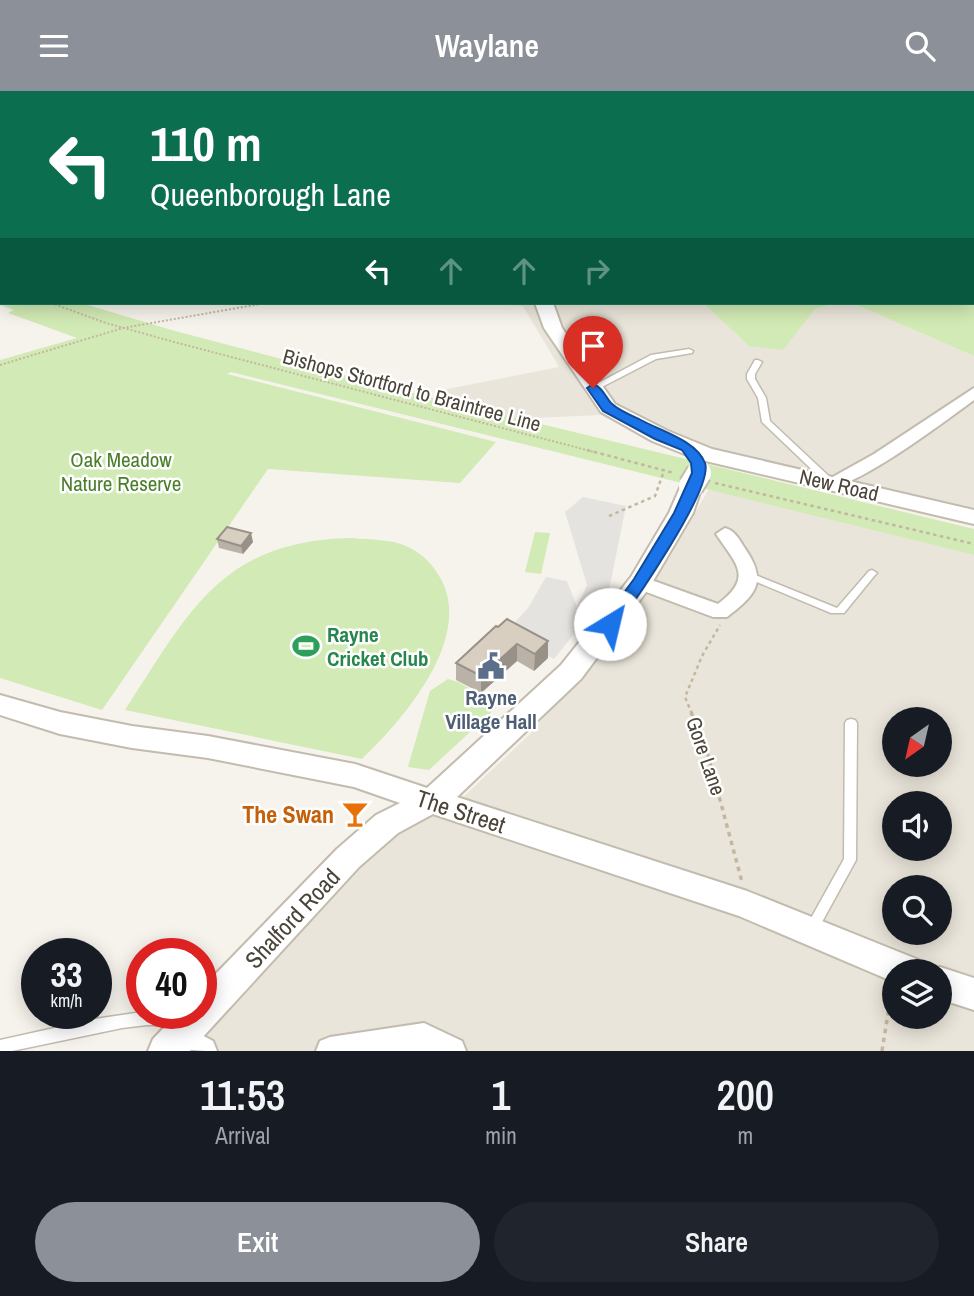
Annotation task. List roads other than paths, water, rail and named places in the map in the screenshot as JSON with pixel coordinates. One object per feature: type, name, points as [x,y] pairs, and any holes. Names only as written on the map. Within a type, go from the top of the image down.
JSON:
[{"type":"street","name":"New Road","points":[[545,305],[553,328],[608,408],[660,436],[696,470],[742,463],[974,517]]},
{"type":"street","points":[[831,483],[880,458],[974,393]]},
{"type":"street","name":"Shalford Road","points":[[186,1041],[348,858],[387,824],[431,801],[453,784],[570,672],[640,582],[681,513],[696,470]]},
{"type":"street","points":[[640,582],[720,613],[736,601],[749,583],[750,576],[750,569],[725,534]]},
{"type":"street","name":"The Street","points":[[0,705],[60,723],[293,762],[355,776],[747,905],[882,962]]},
{"type":"street","points":[[952,987],[974,995]]},
{"type":"street","points":[[330,1051],[425,1036],[452,1051]]},
{"type":"lane","points":[[593,388],[654,357],[688,351]]},
{"type":"lane","points":[[758,362],[751,379],[762,398],[766,422],[831,483]]},
{"type":"lane","points":[[750,576],[840,611],[872,573]]},
{"type":"lane","points":[[811,930],[850,860],[851,723]]},
{"type":"lane","points":[[0,1047],[113,1023],[159,1017],[178,1018],[186,1041]]},
{"type":"place","name":"Rayne Cricket Club","points":[[306,646]]},
{"type":"place","name":"Rayne Village Hall","points":[[491,666]]},
{"type":"place","name":"The Swan","points":[[355,814]]},
{"type":"park label","name":"Oak Meadow Nature Reserve","points":[[121,471]]}]
